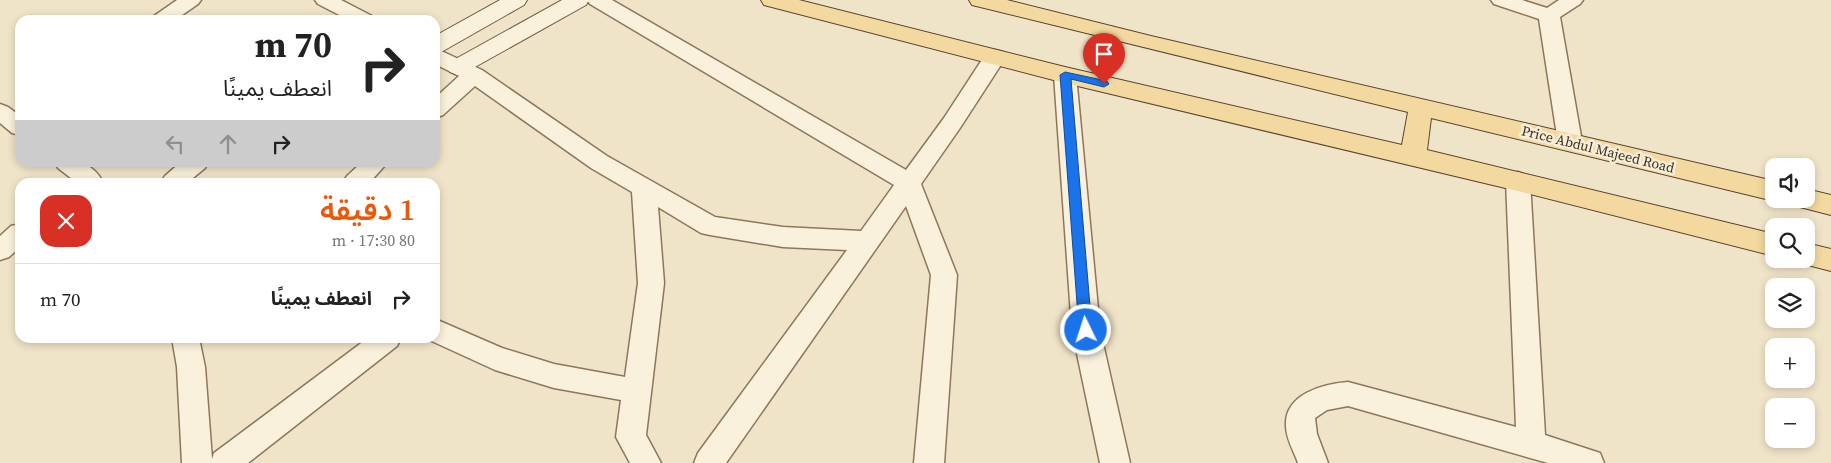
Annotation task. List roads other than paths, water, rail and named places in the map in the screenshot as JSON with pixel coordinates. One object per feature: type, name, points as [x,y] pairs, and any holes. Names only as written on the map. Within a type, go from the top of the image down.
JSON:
[{"type":"main road","points":[[772,0],[1065,75],[1518,181],[1765,244]]},
{"type":"main road","name":"Price Abdul Majeed Road","points":[[980,0],[1019,4],[1151,43],[1765,189]]},
{"type":"main road","points":[[1412,156],[1421,106]]},
{"type":"main road","points":[[1815,201],[1831,205]]},
{"type":"main road","points":[[1815,256],[1831,260]]},
{"type":"street","points":[[168,15],[191,0]]},
{"type":"street","points":[[325,0],[354,15]]},
{"type":"street","points":[[440,43],[516,0]]},
{"type":"street","points":[[440,104],[466,71],[578,0]]},
{"type":"street","points":[[597,0],[909,183],[944,275],[929,463]]},
{"type":"street","points":[[1501,0],[1549,15],[1573,0]]},
{"type":"street","points":[[1549,15],[1570,142]]},
{"type":"street","points":[[709,463],[952,123],[995,57]]},
{"type":"street","points":[[440,58],[466,71],[599,162],[710,226],[783,237],[867,242]]},
{"type":"street","points":[[1065,75],[1086,330],[1115,463]]},
{"type":"street","points":[[71,167],[82,178]]},
{"type":"street","points":[[178,178],[191,167]]},
{"type":"street","points":[[359,178],[372,167]]},
{"type":"street","points":[[1518,181],[1531,444]]},
{"type":"street","points":[[644,188],[651,283],[631,437],[646,463]]},
{"type":"street","points":[[0,250],[15,237]]},
{"type":"street","points":[[440,332],[495,358],[546,374],[637,391]]},
{"type":"street","points":[[186,343],[192,368],[197,463]]},
{"type":"street","points":[[225,463],[381,343]]},
{"type":"street","points":[[1313,463],[1300,424],[1303,411],[1312,403],[1328,396],[1348,394],[1531,444],[1589,463]]}]
